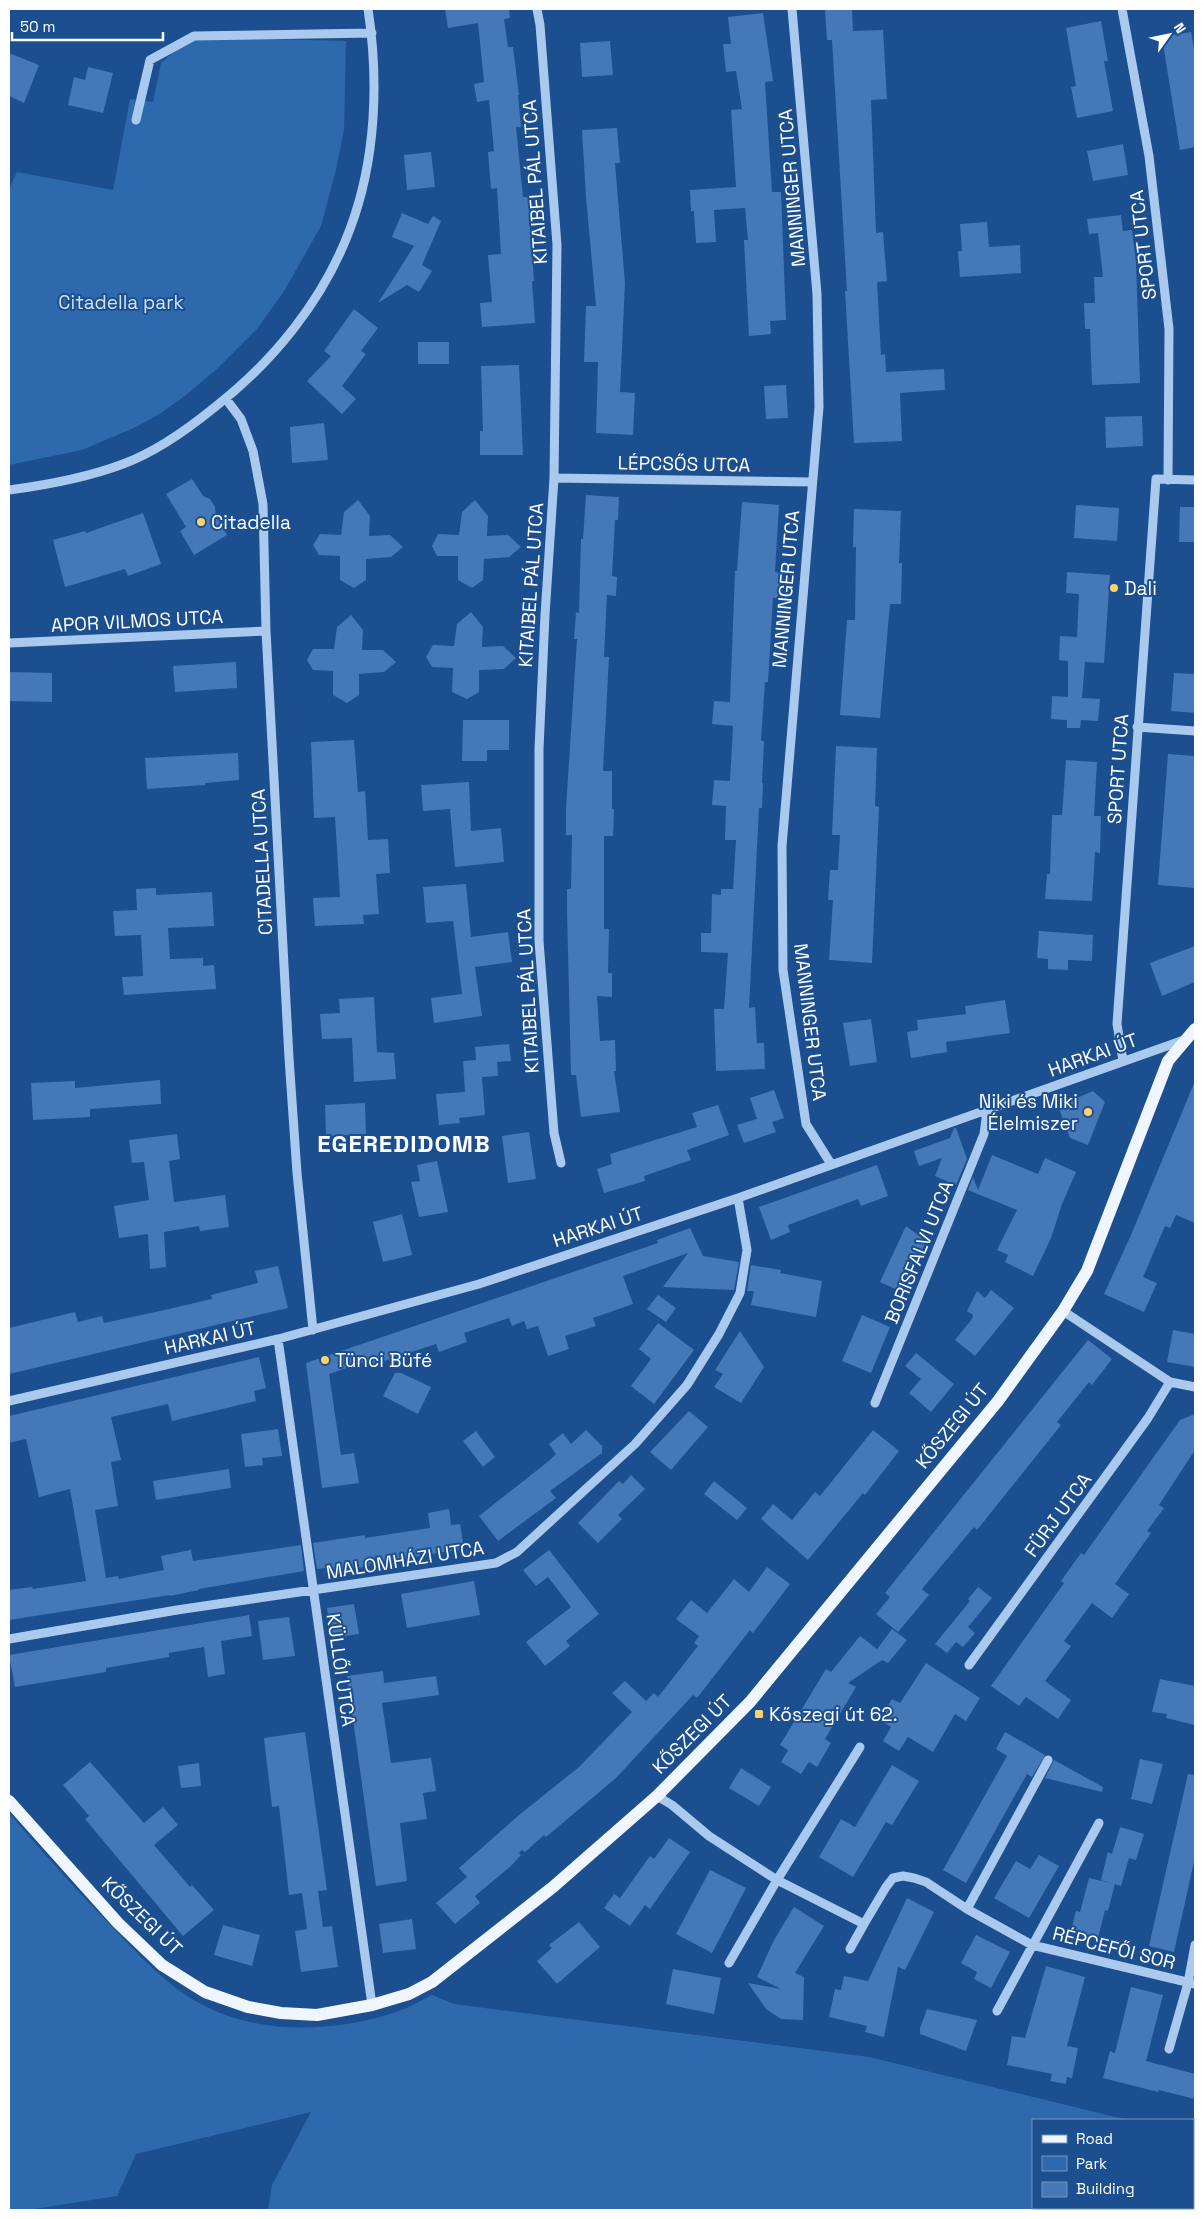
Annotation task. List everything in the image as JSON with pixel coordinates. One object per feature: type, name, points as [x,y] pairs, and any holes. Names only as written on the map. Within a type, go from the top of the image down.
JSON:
[{"type":"main road","name":"KŐSZEGI ÚT","points":[[9,1801],[118,1923],[162,1965],[205,1992],[248,2007],[281,2013],[317,2015],[372,2005],[409,1994],[432,1982],[460,1962],[553,1887],[657,1796],[750,1702],[992,1408],[1063,1311],[1088,1272],[1168,1062],[1184,1040],[1195,1029]]},
{"type":"street","points":[[9,490],[79,478],[124,464],[164,443],[226,399],[259,370],[289,333],[316,296],[334,263],[350,228],[363,182],[371,130],[375,83],[372,34],[368,9]]},
{"type":"street","name":"KITAIBEL PÁL UTCA","points":[[537,9],[540,25],[557,245],[554,478],[539,749],[539,931],[543,1006],[554,1133],[561,1163]]},
{"type":"street","name":"MANNINGER UTCA","points":[[792,9],[817,294],[819,406],[782,846],[783,970],[806,1124],[831,1164]]},
{"type":"street","name":"SPORT UTCA","points":[[1122,9],[1149,156],[1169,329],[1168,480],[1156,479],[1117,1024],[1123,1061]]},
{"type":"street","points":[[136,120],[150,60],[194,36],[372,34]]},
{"type":"street","name":"CITADELLA UTCA","points":[[226,399],[241,420],[253,451],[263,504],[266,631],[290,1068],[313,1330]]},
{"type":"street","name":"LÉPCSŐS UTCA","points":[[554,478],[812,482]]},
{"type":"street","points":[[1168,480],[1195,480]]},
{"type":"street","name":"APOR VILMOS UTCA","points":[[9,642],[266,631]]},
{"type":"street","points":[[1137,727],[1195,731]]},
{"type":"street","name":"HARKAI ÚT","points":[[9,1401],[278,1339],[479,1284],[738,1198],[1184,1040]]},
{"type":"street","name":"BORISFALVI UTCA","points":[[876,1403],[984,1134],[987,1111]]},
{"type":"street","name":"MALOMHÁZI UTCA","points":[[9,1638],[167,1612],[496,1563],[517,1552],[635,1444],[686,1385],[719,1334],[740,1293],[747,1250],[738,1198]]},
{"type":"street","points":[[1063,1311],[1170,1382],[1195,1387]]},
{"type":"street","name":"KÜLLŐI UTCA","points":[[278,1339],[372,2005]]},
{"type":"street","name":"FÜRJ UTCA","points":[[969,1665],[1148,1418],[1170,1382]]},
{"type":"street","points":[[730,1963],[778,1880],[860,1747]]},
{"type":"street","points":[[850,1949],[893,1878],[903,1876],[926,1882],[966,1909],[1048,1760]]},
{"type":"street","name":"KŐSZEGI ÚT","points":[[657,1796],[709,1836],[778,1880],[864,1924]]},
{"type":"street","name":"RÉPCEFŐI SOR","points":[[1032,1945],[1100,1823]]},
{"type":"street","name":"RÉPCEFŐI SOR","points":[[966,1909],[1032,1945],[1192,1984]]},
{"type":"street","points":[[997,2012],[1032,1945]]},
{"type":"street","name":"RÉPCEFŐI SOR","points":[[1169,2049],[1192,1984],[1195,1945]]},
{"type":"green space","name":"Citadella park","points":[[197,37],[346,41],[344,130],[336,170],[321,226],[283,293],[256,330],[218,368],[186,395],[161,413],[136,427],[82,450],[9,465],[9,189],[17,172],[113,190],[130,99],[153,102],[161,63],[178,48]]},
{"type":"green space","points":[[9,1813],[48,1858],[158,1973],[186,1995],[209,2008],[233,2018],[285,2027],[339,2025],[365,2021],[396,2012],[432,1995],[454,2004],[869,2057],[1124,2119],[1032,2119],[1032,2209],[1194,2209],[1195,2137],[1195,2210],[268,2210],[272,2185],[311,2112],[136,2154],[117,2196],[28,2210],[9,2210]]},
{"type":"building","points":[[445,9],[509,9],[510,18],[504,19],[508,47],[513,47],[519,95],[521,127],[516,127],[523,197],[528,197],[535,323],[482,327],[480,303],[492,302],[488,255],[501,254],[497,188],[491,189],[488,152],[494,151],[489,100],[477,102],[474,84],[484,82],[478,23],[448,28]]},
{"type":"building","points":[[825,9],[852,9],[853,31],[883,30],[887,99],[871,100],[876,233],[883,232],[887,281],[877,282],[881,355],[885,354],[886,372],[944,369],[945,390],[900,393],[902,441],[854,443],[832,40],[827,40]]},
{"type":"building","points":[[763,13],[773,81],[765,82],[772,192],[781,192],[786,320],[770,321],[771,334],[749,336],[744,240],[748,240],[745,208],[714,210],[716,242],[696,243],[694,211],[691,211],[690,190],[736,187],[731,110],[742,109],[736,71],[726,72],[723,44],[731,44],[728,17]]},
{"type":"building","points":[[1101,21],[1108,61],[1104,61],[1113,111],[1077,118],[1071,87],[1076,86],[1066,28]]},
{"type":"building","points":[[1191,32],[1195,54],[1195,147],[1180,150],[1162,37]]},
{"type":"building","points":[[610,41],[613,75],[582,77],[580,43]]},
{"type":"building","points":[[9,53],[39,65],[24,103],[9,96]]},
{"type":"building","points":[[88,67],[113,73],[103,113],[68,105],[74,77],[85,80]]},
{"type":"building","points":[[617,128],[620,163],[615,163],[625,283],[620,392],[635,393],[633,435],[596,433],[598,362],[584,362],[586,306],[596,306],[582,130]]},
{"type":"building","points":[[1123,144],[1128,175],[1093,181],[1087,151]]},
{"type":"building","points":[[431,152],[435,187],[407,190],[404,155]]},
{"type":"building","points":[[402,213],[428,224],[433,216],[441,221],[422,265],[432,271],[419,292],[407,285],[378,303],[414,246],[392,237]]},
{"type":"building","points":[[1121,215],[1123,231],[1132,230],[1136,262],[1140,383],[1092,385],[1090,329],[1085,329],[1084,303],[1095,303],[1094,277],[1103,277],[1098,233],[1089,234],[1087,219]]},
{"type":"building","points":[[987,222],[989,247],[1020,245],[1021,273],[960,277],[958,251],[962,251],[960,224]]},
{"type":"building","points":[[354,309],[378,328],[361,351],[366,354],[342,386],[356,399],[342,414],[307,381],[331,356],[324,351]]},
{"type":"building","points":[[418,342],[449,342],[449,364],[418,364]]},
{"type":"building","points":[[519,365],[523,455],[480,455],[480,431],[483,431],[481,366]]},
{"type":"building","points":[[786,385],[788,418],[766,419],[764,386]]},
{"type":"building","points":[[1142,416],[1143,446],[1106,448],[1105,417]]},
{"type":"building","points":[[324,423],[328,460],[292,463],[290,427]]},
{"type":"building","name":"Citadella","points":[[192,479],[203,496],[210,499],[215,507],[216,516],[227,535],[194,555],[180,531],[186,527],[166,494]]},
{"type":"building","points":[[586,495],[619,497],[618,520],[615,520],[612,576],[617,577],[616,596],[607,595],[604,657],[609,657],[603,771],[612,771],[612,809],[614,809],[613,836],[604,836],[604,929],[609,929],[608,973],[612,973],[612,997],[597,996],[600,1041],[615,1040],[616,1071],[614,1071],[620,1112],[581,1117],[576,1075],[571,1075],[567,889],[571,889],[572,835],[566,835],[566,808],[577,639],[574,639],[576,612],[579,613],[581,539],[583,539]]},
{"type":"building","points":[[358,500],[370,516],[369,536],[390,535],[403,547],[391,557],[366,559],[366,580],[354,588],[340,580],[340,556],[319,555],[313,545],[320,534],[341,535],[344,512]]},
{"type":"building","points":[[475,500],[488,516],[487,536],[508,535],[521,547],[509,557],[484,559],[483,580],[472,588],[458,580],[458,556],[437,556],[432,546],[438,534],[459,535],[462,512]]},
{"type":"building","points":[[742,502],[779,505],[775,572],[781,573],[780,598],[773,598],[768,682],[765,682],[761,741],[764,741],[762,808],[759,808],[749,1008],[755,1007],[757,1043],[764,1043],[765,1069],[716,1071],[714,1009],[724,1009],[728,953],[701,952],[701,933],[711,933],[712,894],[721,895],[721,889],[733,889],[736,840],[725,840],[726,806],[712,805],[714,780],[730,781],[733,726],[712,724],[714,701],[730,702],[735,571],[737,571]]},
{"type":"building","points":[[1076,505],[1119,508],[1117,541],[1074,538]]},
{"type":"building","points":[[1180,507],[1195,507],[1195,542],[1179,542]]},
{"type":"building","points":[[854,509],[901,511],[899,563],[902,563],[901,604],[890,604],[880,718],[840,715],[847,620],[855,620],[856,547],[853,547]]},
{"type":"building","points":[[143,513],[161,564],[128,576],[125,569],[65,587],[53,540],[85,531],[86,533]]},
{"type":"building","points":[[1067,572],[1110,575],[1104,663],[1085,662],[1082,698],[1100,699],[1098,721],[1081,720],[1080,728],[1067,728],[1067,720],[1051,719],[1052,696],[1068,697],[1068,661],[1059,660],[1060,636],[1077,637],[1079,594],[1066,593]]},
{"type":"building","points":[[471,612],[483,627],[482,647],[503,646],[516,658],[504,669],[479,670],[479,692],[467,699],[452,692],[453,668],[432,667],[426,657],[433,645],[454,646],[457,624]]},
{"type":"building","points":[[351,615],[363,630],[362,650],[383,650],[396,662],[384,672],[359,674],[359,695],[347,703],[333,695],[333,671],[313,670],[307,660],[313,649],[334,649],[337,627]]},
{"type":"building","points":[[236,662],[237,688],[175,692],[173,666]]},
{"type":"building","points":[[9,672],[52,673],[52,702],[9,701]]},
{"type":"building","points":[[1174,673],[1195,674],[1195,713],[1171,711]]},
{"type":"building","points":[[463,720],[509,720],[509,750],[487,750],[487,761],[462,761]]},
{"type":"building","points":[[354,740],[358,792],[365,791],[368,840],[388,839],[390,873],[376,874],[379,914],[363,915],[364,924],[315,926],[313,898],[340,897],[335,817],[314,818],[311,742]]},
{"type":"building","points":[[836,746],[877,748],[875,806],[879,807],[872,963],[829,960],[833,900],[828,900],[830,870],[838,870],[840,835],[832,835]]},
{"type":"building","points":[[238,753],[239,780],[205,783],[205,785],[147,789],[145,758]]},
{"type":"building","points":[[1168,754],[1195,756],[1195,888],[1158,885]]},
{"type":"building","points":[[1066,760],[1097,762],[1094,816],[1101,816],[1100,853],[1095,852],[1092,901],[1045,899],[1047,874],[1050,874],[1052,815],[1062,815]]},
{"type":"building","points":[[469,782],[471,831],[501,828],[504,862],[455,867],[450,809],[423,811],[421,785]]},
{"type":"building","points":[[466,884],[471,937],[508,932],[512,962],[475,967],[482,1016],[434,1023],[431,998],[462,994],[453,921],[426,923],[423,887]]},
{"type":"building","points":[[156,888],[156,895],[212,892],[214,926],[168,928],[170,959],[203,958],[203,966],[214,965],[216,989],[124,995],[122,977],[143,976],[141,935],[115,936],[113,911],[137,910],[136,889]]},
{"type":"building","points":[[1039,931],[1093,935],[1092,961],[1068,960],[1068,970],[1048,969],[1048,959],[1037,958]]},
{"type":"building","points":[[1195,946],[1195,982],[1162,996],[1150,963]]},
{"type":"building","points":[[374,997],[377,1052],[394,1053],[396,1079],[354,1082],[352,1038],[322,1039],[320,1014],[340,1013],[339,999]]},
{"type":"building","points":[[1005,1000],[1010,1033],[946,1042],[947,1052],[911,1058],[907,1032],[918,1030],[917,1020],[966,1014],[965,1006]]},
{"type":"building","points":[[871,1019],[877,1062],[850,1066],[843,1023]]},
{"type":"building","points":[[509,1044],[511,1061],[497,1062],[498,1076],[482,1077],[485,1115],[459,1118],[460,1123],[439,1125],[436,1094],[465,1092],[463,1061],[476,1060],[475,1047]]},
{"type":"building","points":[[160,1080],[161,1104],[90,1109],[90,1117],[33,1120],[31,1083],[75,1081],[75,1088]]},
{"type":"building","points":[[1195,1081],[1195,1223],[1176,1215],[1170,1228],[1165,1226],[1143,1277],[1157,1283],[1144,1312],[1104,1294],[1131,1235]]},
{"type":"building","points":[[774,1090],[784,1118],[772,1122],[776,1132],[744,1143],[737,1125],[757,1119],[750,1098]]},
{"type":"building","points":[[1093,1091],[1105,1102],[1088,1145],[1070,1138],[1058,1106]]},
{"type":"building","points":[[365,1103],[366,1134],[326,1136],[325,1105]]},
{"type":"building","points":[[718,1105],[729,1135],[687,1150],[691,1160],[644,1176],[645,1181],[604,1193],[597,1169],[612,1164],[610,1154],[697,1127],[692,1113]]},
{"type":"building","points":[[954,1128],[956,1128],[967,1159],[956,1185],[935,1176],[942,1158],[919,1166],[914,1151],[950,1138]]},
{"type":"building","points":[[529,1132],[536,1179],[508,1183],[502,1136]]},
{"type":"building","points":[[177,1134],[180,1159],[169,1161],[174,1202],[225,1195],[229,1227],[200,1231],[199,1226],[164,1232],[166,1267],[150,1269],[148,1234],[119,1238],[114,1206],[149,1200],[144,1162],[132,1163],[129,1140]]},
{"type":"building","points":[[992,1155],[1038,1174],[1045,1158],[1076,1172],[1062,1204],[1051,1238],[1033,1276],[1005,1262],[1008,1255],[997,1250],[1017,1210],[968,1190],[973,1177],[978,1190]]},
{"type":"building","points":[[437,1161],[448,1212],[419,1217],[411,1182],[420,1181],[417,1165]]},
{"type":"building","points":[[877,1165],[888,1196],[861,1206],[858,1199],[788,1225],[790,1232],[771,1240],[759,1207]]},
{"type":"building","points":[[402,1214],[412,1255],[383,1262],[373,1222]]},
{"type":"building","points":[[906,1226],[926,1241],[904,1293],[880,1282]]},
{"type":"building","points":[[690,1228],[703,1256],[739,1262],[734,1290],[663,1287],[688,1253],[623,1276],[633,1304],[593,1318],[596,1326],[565,1336],[569,1349],[548,1356],[538,1326],[527,1329],[524,1321],[512,1326],[509,1318],[464,1333],[467,1342],[439,1352],[436,1344],[369,1366],[367,1361],[329,1374],[341,1455],[354,1453],[359,1483],[322,1488],[306,1363],[658,1243],[657,1240]]},
{"type":"building","points":[[751,1265],[781,1270],[780,1273],[822,1281],[816,1317],[751,1305],[754,1291],[747,1291]]},
{"type":"building","points":[[278,1266],[288,1308],[9,1374],[9,1328],[75,1312],[78,1322],[102,1316],[104,1323],[160,1311],[212,1299],[211,1295],[258,1283],[255,1271]]},
{"type":"building","points":[[991,1290],[1014,1308],[975,1356],[955,1340],[972,1319],[973,1315],[967,1311],[977,1291],[985,1298]]},
{"type":"building","points":[[658,1295],[676,1308],[666,1322],[647,1309]]},
{"type":"building","points":[[862,1315],[890,1327],[871,1373],[842,1361]]},
{"type":"building","points":[[658,1323],[694,1350],[654,1404],[631,1386],[651,1359],[639,1349]]},
{"type":"building","points":[[1173,1330],[1195,1334],[1195,1367],[1167,1362]]},
{"type":"building","points":[[740,1331],[764,1367],[741,1403],[714,1387],[723,1374],[715,1370]]},
{"type":"building","points":[[1088,1340],[1112,1359],[1092,1385],[1089,1382],[1057,1422],[1061,1425],[977,1530],[974,1527],[922,1589],[929,1595],[898,1632],[876,1614],[890,1597],[885,1593]]},
{"type":"building","points":[[916,1353],[954,1384],[931,1412],[909,1393],[921,1379],[905,1366]]},
{"type":"building","points":[[259,1357],[266,1388],[254,1391],[256,1401],[172,1421],[168,1404],[111,1417],[121,1460],[111,1462],[118,1506],[95,1510],[106,1578],[118,1576],[119,1579],[164,1570],[161,1556],[191,1550],[193,1561],[301,1545],[304,1571],[199,1589],[170,1596],[9,1620],[9,1590],[32,1587],[33,1589],[86,1581],[70,1489],[39,1497],[26,1439],[9,1443],[9,1416]]},
{"type":"building","points":[[395,1373],[401,1373],[431,1387],[418,1414],[383,1396]]},
{"type":"building","points":[[689,1411],[708,1427],[671,1470],[650,1452]]},
{"type":"building","points":[[1195,1414],[1195,1450],[1159,1505],[1164,1508],[1147,1531],[1151,1533],[1115,1584],[1129,1594],[1112,1618],[1092,1603],[1064,1641],[1071,1646],[1045,1681],[1071,1700],[1058,1719],[1026,1697],[1019,1706],[991,1686],[1064,1583],[1061,1581],[1081,1553],[1084,1555],[1180,1420]]},
{"type":"building","points":[[278,1429],[282,1456],[262,1458],[263,1465],[245,1467],[241,1434]]},
{"type":"building","points":[[586,1430],[602,1446],[602,1453],[550,1491],[556,1498],[498,1541],[479,1516],[556,1454],[549,1444],[563,1433],[571,1444]]},
{"type":"building","points":[[873,1430],[899,1451],[865,1495],[863,1493],[808,1560],[761,1519],[773,1504],[792,1520],[815,1492],[820,1496]]},
{"type":"building","points":[[476,1431],[495,1457],[483,1467],[463,1441]]},
{"type":"building","points":[[229,1469],[231,1488],[156,1500],[153,1481]]},
{"type":"building","points":[[631,1475],[645,1489],[618,1515],[622,1519],[598,1543],[578,1523],[619,1481],[623,1484]]},
{"type":"building","points":[[714,1481],[747,1508],[737,1520],[704,1494]]},
{"type":"building","points":[[449,1509],[451,1525],[460,1524],[464,1549],[326,1573],[325,1568],[317,1569],[313,1543],[365,1535],[365,1538],[430,1528],[428,1513]]},
{"type":"building","points":[[549,1550],[599,1614],[566,1641],[570,1646],[545,1666],[526,1642],[571,1607],[548,1577],[536,1586],[523,1570]]},
{"type":"building","points":[[767,1567],[790,1584],[753,1633],[750,1630],[697,1698],[693,1695],[616,1778],[546,1837],[544,1835],[525,1852],[522,1850],[519,1853],[521,1855],[511,1866],[475,1896],[480,1903],[455,1924],[436,1903],[467,1877],[459,1868],[519,1815],[579,1767],[632,1712],[612,1693],[625,1681],[646,1701],[654,1693],[658,1697],[698,1646],[694,1643],[699,1636],[676,1619],[691,1600],[707,1613],[734,1579],[749,1592]]},
{"type":"building","points":[[474,1581],[480,1615],[407,1628],[401,1594]]},
{"type":"building","points":[[978,1587],[992,1598],[968,1627],[975,1633],[963,1647],[956,1642],[947,1653],[935,1644],[970,1601],[968,1599]]},
{"type":"building","points":[[354,1604],[359,1634],[331,1638],[327,1608]]},
{"type":"building","points":[[249,1615],[252,1636],[221,1641],[225,1674],[208,1677],[204,1647],[169,1653],[169,1657],[106,1668],[106,1672],[15,1687],[9,1655]]},
{"type":"building","points":[[289,1617],[295,1656],[263,1660],[258,1621]]},
{"type":"building","points":[[892,1629],[907,1640],[888,1663],[882,1660],[848,1683],[856,1687],[825,1739],[831,1743],[817,1767],[809,1762],[801,1774],[781,1762],[788,1750],[780,1745],[826,1669],[831,1672],[860,1636],[877,1649]]},
{"type":"building","points":[[926,1663],[980,1698],[966,1721],[955,1714],[933,1752],[908,1737],[899,1751],[883,1741],[891,1727],[880,1720],[892,1699],[900,1703]]},
{"type":"building","points":[[383,1671],[384,1683],[436,1676],[439,1695],[382,1703],[391,1763],[431,1758],[436,1791],[423,1793],[427,1819],[400,1823],[407,1881],[376,1886],[347,1676]]},
{"type":"building","points":[[1160,1679],[1195,1686],[1195,1725],[1166,1718],[1167,1714],[1152,1712]]},
{"type":"building","points":[[305,1732],[327,1890],[318,1891],[323,1927],[332,1926],[338,1967],[301,1972],[295,1931],[307,1929],[302,1893],[289,1895],[279,1806],[272,1807],[264,1738]]},
{"type":"building","points":[[1005,1732],[1045,1755],[1032,1777],[1027,1774],[966,1883],[943,1870],[1007,1756],[996,1749]]},
{"type":"building","points":[[1140,1759],[1163,1764],[1152,1804],[1131,1799]]},
{"type":"building","points":[[1054,1760],[1103,1787],[1102,1792],[1045,1778]]},
{"type":"building","points":[[90,1762],[144,1823],[163,1807],[178,1825],[154,1845],[190,1887],[192,1885],[214,1910],[183,1936],[85,1819],[89,1816],[63,1785]]},
{"type":"building","points":[[199,1763],[201,1786],[181,1788],[178,1766]]},
{"type":"building","points":[[892,1765],[919,1781],[892,1825],[886,1822],[853,1877],[819,1857],[841,1819],[855,1827]]},
{"type":"building","points":[[741,1768],[771,1787],[759,1806],[729,1788]]},
{"type":"building","points":[[1188,1774],[1195,1775],[1195,1857],[1174,1952],[1149,1946]]},
{"type":"building","points":[[1120,1827],[1144,1834],[1136,1860],[1129,1858],[1121,1886],[1115,1884],[1108,1911],[1105,1910],[1098,1938],[1071,1931],[1076,1911],[1080,1912],[1089,1878],[1110,1883],[1101,1880],[1108,1852],[1112,1854]]},
{"type":"building","points":[[669,1838],[690,1852],[650,1909],[645,1905],[630,1926],[604,1908],[614,1894],[620,1898],[650,1856],[654,1859]]},
{"type":"building","points":[[1039,1855],[1059,1866],[1029,1918],[994,1898],[1016,1861],[1030,1869]]},
{"type":"building","points":[[710,1870],[746,1888],[712,1953],[676,1934]]},
{"type":"building","points":[[907,1898],[934,1912],[905,1970],[898,1967],[884,2037],[865,2032],[867,2026],[829,2017],[835,1989],[841,1990],[844,1976],[868,1981]]},
{"type":"building","points":[[794,1907],[824,1926],[795,1973],[804,1977],[803,2020],[781,2019],[766,2009],[748,1983],[781,1989],[757,1977],[774,1940]]},
{"type":"building","points":[[412,1919],[416,1949],[383,1953],[379,1924]]},
{"type":"building","points":[[579,1922],[600,1947],[557,1984],[537,1961],[552,1948],[549,1945]]},
{"type":"building","points":[[223,1925],[260,1935],[252,1966],[214,1955]]},
{"type":"building","points":[[976,1935],[1010,1952],[991,1988],[974,1979],[977,1972],[961,1963]]},
{"type":"building","points":[[1046,1966],[1085,1977],[1067,2046],[1078,2048],[1072,2078],[1067,2077],[1066,2084],[1050,2081],[1052,2074],[1007,2065],[1012,2036],[1025,2038]]},
{"type":"building","points":[[673,1969],[721,1978],[714,2014],[666,2004]]},
{"type":"building","points":[[1131,1987],[1163,1995],[1146,2061],[1195,2074],[1195,2099],[1103,2078],[1110,2051],[1115,2053]]},
{"type":"building","points":[[927,2009],[977,2020],[966,2051],[920,2034],[920,2028]]},
{"type":"place","name":"Citadella","points":[[201,522]]},
{"type":"place","name":"Dali","points":[[1114,588]]},
{"type":"place","name":"Niki és Miki Élelmiszer","points":[[1088,1112]]},
{"type":"place","name":"Tünci Büfé","points":[[325,1360]]},
{"type":"place","name":"Kőszegi út 62.","points":[[759,1714]]},
{"type":"district","name":"EGEREDIDOMB","points":[[404,1143]]}]
